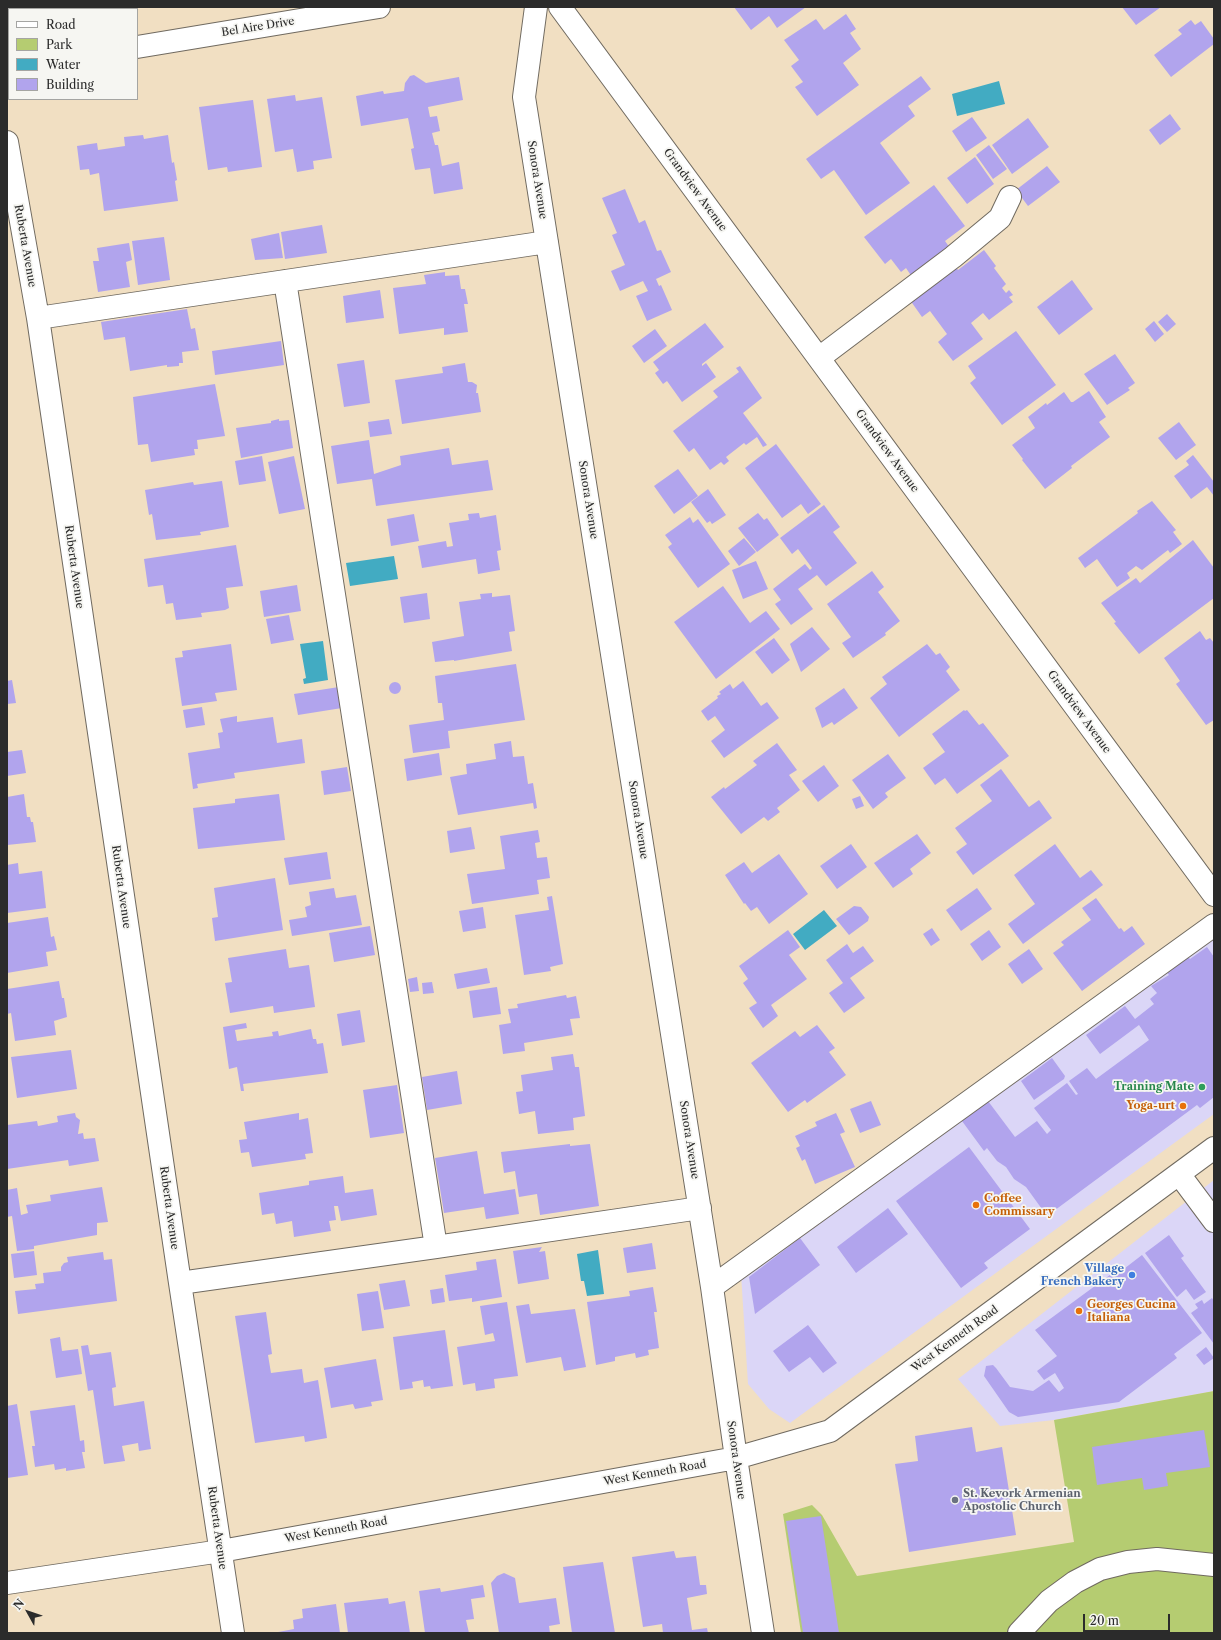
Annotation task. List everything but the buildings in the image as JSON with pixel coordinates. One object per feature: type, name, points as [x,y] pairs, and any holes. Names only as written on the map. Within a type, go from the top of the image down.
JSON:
[{"type":"street","name":"Bel Aire Drive","points":[[138,47],[379,7]]},
{"type":"street","name":"Sonora Avenue","points":[[536,7],[524,97],[700,1208],[763,1633]]},
{"type":"street","name":"Grandview Avenue","points":[[560,7],[1214,895]]},
{"type":"street","name":"Ruberta Avenue","points":[[7,142],[38,318],[233,1633]]},
{"type":"street","points":[[819,358],[953,257],[1000,218],[1010,197]]},
{"type":"street","points":[[38,318],[547,242]]},
{"type":"street","points":[[285,281],[436,1247]]},
{"type":"street","points":[[712,1287],[1214,924]]},
{"type":"street","name":"West Kenneth Road","points":[[7,1583],[221,1551],[736,1458],[830,1431],[1214,1148]]},
{"type":"street","points":[[1179,1174],[1214,1221]]},
{"type":"street","points":[[180,1283],[700,1208]]},
{"type":"street","points":[[1019,1633],[1049,1601],[1074,1582],[1100,1569],[1128,1562],[1157,1559],[1214,1565]]},
{"type":"shaded area","points":[[1211,936],[1214,940],[1214,1114],[790,1423],[769,1409],[748,1384],[741,1274]]},
{"type":"shaded area","points":[[1214,1180],[1214,1391],[1054,1420],[1000,1426],[958,1379]]},
{"type":"green space","points":[[1214,1391],[1214,1633],[801,1633],[783,1514],[812,1505],[822,1515],[857,1576],[1074,1542],[1054,1420]]},
{"type":"water","points":[[999,81],[1005,104],[957,116],[952,94]]},
{"type":"water","points":[[394,556],[398,579],[350,586],[346,563]]},
{"type":"water","points":[[323,641],[328,680],[304,684],[303,679],[306,678],[300,644]]},
{"type":"water","points":[[824,910],[837,926],[805,950],[793,934]]},
{"type":"water","points":[[598,1250],[604,1294],[587,1296],[584,1281],[581,1281],[577,1254]]},
{"type":"place","name":"Training Mate","points":[[1202,1087]]},
{"type":"place","name":"Yoga-urt","points":[[1183,1106]]},
{"type":"place","name":"Coffee Commissary","points":[[976,1205]]},
{"type":"place","name":"Village French Bakery","points":[[1132,1275]]},
{"type":"place","name":"Georges Cucina Italiana","points":[[1079,1311]]},
{"type":"place","name":"St. Kevork Armenian Apostolic Church","points":[[955,1500]]}]
